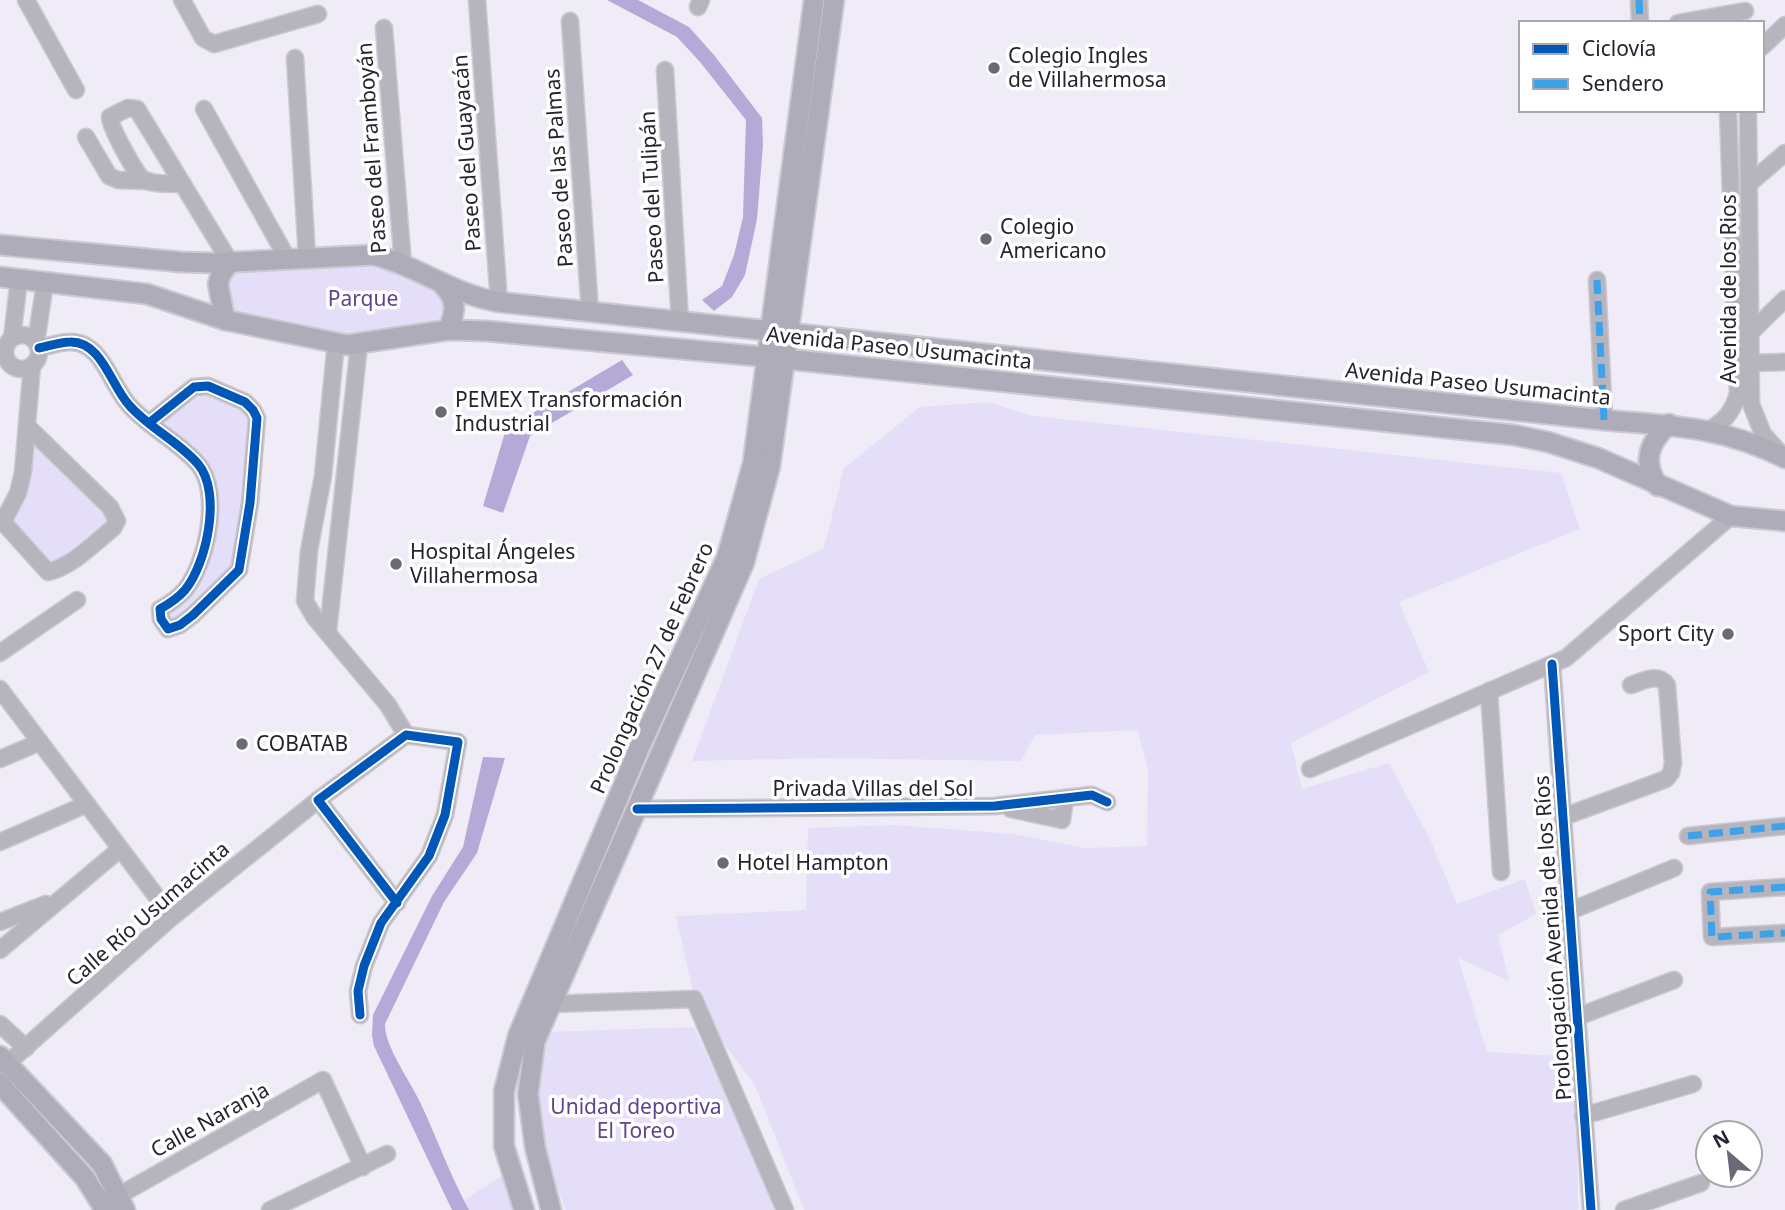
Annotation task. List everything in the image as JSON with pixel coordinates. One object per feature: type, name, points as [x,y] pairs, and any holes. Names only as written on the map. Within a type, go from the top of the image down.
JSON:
[{"type":"main road","name":"Prolongación 27 de Febrero","points":[[551,1210],[534,1147],[528,1094],[535,1041],[744,563],[770,466],[775,358],[814,0]]},
{"type":"main road","name":"Prolongación 27 de Febrero","points":[[778,333],[834,0]]},
{"type":"main road","name":"Avenida Paseo Usumacinta","points":[[0,245],[181,262],[369,254],[402,265],[476,298],[499,302],[1604,420],[1669,424],[1749,442],[1785,458]]},
{"type":"main road","points":[[225,320],[218,284],[221,274],[230,262]]},
{"type":"main road","name":"Avenida Paseo Usumacinta","points":[[10,278],[147,294],[225,320],[359,345],[448,330],[487,331],[775,358],[1514,435],[1548,442],[1598,458],[1731,516],[1785,521]]},
{"type":"main road","points":[[441,283],[455,303],[448,330]]},
{"type":"main road","name":"Prolongación 27 de Febrero","points":[[524,1210],[504,1146],[504,1091],[518,1036],[640,747],[727,557],[752,463],[775,358]]},
{"type":"main road","points":[[1658,486],[1650,474],[1648,458],[1653,443],[1669,424]]},
{"type":"main road","points":[[3,1063],[102,1164],[116,1205]]},
{"type":"main road","points":[[0,1084],[85,1178],[116,1205]]},
{"type":"street","points":[[26,0],[76,90]]},
{"type":"street","points":[[182,0],[203,38],[210,43],[227,41],[318,14]]},
{"type":"street","name":"Paseo del Guayacán","points":[[477,0],[499,302]]},
{"type":"street","points":[[1639,0],[1640,21]]},
{"type":"street","points":[[1687,21],[1745,11]]},
{"type":"street","name":"Paseo de las Palmas","points":[[570,21],[590,312]]},
{"type":"street","points":[[1764,45],[1785,25]]},
{"type":"street","name":"Paseo del Framboyán","points":[[384,28],[402,265]]},
{"type":"street","points":[[295,58],[297,258]]},
{"type":"street","name":"Paseo del Tulipán","points":[[666,70],[680,322]]},
{"type":"street","points":[[149,181],[141,176],[110,122],[113,115],[128,108],[137,109],[230,262]]},
{"type":"street","points":[[204,109],[297,258]]},
{"type":"street","name":"Avenida de los Rios","points":[[1707,431],[1726,419],[1734,408],[1738,394],[1728,112]]},
{"type":"street","name":"Avenida de los Rios","points":[[1748,112],[1751,183],[1751,404],[1763,434],[1785,458]]},
{"type":"street","points":[[86,137],[109,176],[118,180],[183,184]]},
{"type":"street","points":[[1751,183],[1785,153]]},
{"type":"street","points":[[10,278],[5,355],[12,366],[25,368],[32,365]]},
{"type":"street","points":[[1597,279],[1604,420]]},
{"type":"street","points":[[28,428],[110,507],[117,521],[113,528],[72,561],[48,572],[3,522],[18,493],[23,472],[32,365],[39,355],[37,345],[45,284]]},
{"type":"street","points":[[1750,332],[1785,299]]},
{"type":"street","points":[[6,341],[25,335],[37,345],[71,342],[85,345],[95,352],[128,405],[149,423],[182,448],[200,466],[207,480],[210,506],[208,531],[201,565],[186,589],[160,609],[161,619],[168,629],[180,625],[193,615],[239,570],[250,503],[257,418],[245,402],[208,386],[194,387],[149,423]]},
{"type":"street","points":[[336,342],[323,476],[309,551],[305,601],[315,618],[388,705],[406,736],[458,743],[445,815],[429,856],[381,923],[364,966],[358,991],[360,1014]]},
{"type":"street","points":[[328,631],[359,345]]},
{"type":"street","points":[[1749,363],[1785,362]]},
{"type":"street","points":[[1310,769],[1566,659],[1731,516]]},
{"type":"street","points":[[0,653],[77,600]]},
{"type":"street","name":"Prolongación Avenida de los Ríos","points":[[1552,664],[1591,1210]]},
{"type":"street","points":[[1563,817],[1666,779],[1671,772],[1673,763],[1667,685],[1657,677],[1631,685]]},
{"type":"street","points":[[0,689],[172,918]]},
{"type":"street","points":[[1489,691],[1501,872]]},
{"type":"street","name":"Calle Río Usumacinta","points":[[3,1063],[26,1048],[172,918],[318,800],[406,736]]},
{"type":"street","points":[[0,759],[40,741]]},
{"type":"street","name":"Privada Villas del Sol","points":[[637,808],[995,806],[1092,795],[1107,802]]},
{"type":"street","points":[[318,800],[397,903]]},
{"type":"street","points":[[0,842],[87,804]]},
{"type":"street","points":[[1688,836],[1785,826]]},
{"type":"street","points":[[0,950],[120,849]]},
{"type":"street","points":[[1570,911],[1674,868]]},
{"type":"street","points":[[1785,887],[1710,892],[1712,937],[1785,933]]},
{"type":"street","points":[[0,922],[63,897]]},
{"type":"street","points":[[1577,1017],[1674,980]]},
{"type":"street","points":[[551,1004],[694,999],[785,1210]]},
{"type":"street","points":[[0,1024],[26,1048]]},
{"type":"street","name":"Calle Naranja","points":[[116,1205],[323,1080],[363,1167]]},
{"type":"street","points":[[1583,1116],[1693,1084]]},
{"type":"street","points":[[270,1210],[387,1154]]},
{"type":"street","points":[[1624,1210],[1694,1185]]},
{"type":"green space","name":"Parque","points":[[364,255],[446,289],[448,330],[359,345],[225,320],[225,270]]},
{"type":"green space","points":[[194,387],[253,410],[239,570],[179,625],[161,619],[201,565],[207,480],[149,423]]},
{"type":"green space","points":[[988,402],[1033,416],[1561,473],[1580,529],[1399,602],[1429,672],[1291,743],[1302,789],[1389,763],[1430,839],[1457,904],[1525,879],[1536,914],[1498,935],[1509,981],[1458,958],[1487,1052],[1576,1057],[1578,1210],[804,1210],[754,1083],[697,1009],[676,916],[806,910],[808,828],[894,825],[1014,834],[1085,848],[1147,846],[1148,769],[1137,730],[1035,735],[1021,761],[823,758],[692,761],[759,579],[824,548],[844,468],[920,407]]},
{"type":"green space","points":[[28,427],[117,521],[48,572],[3,522]]},
{"type":"green space","name":"Unidad deportiva El Toreo","points":[[694,1027],[778,1210],[566,1210],[554,1180],[535,1097],[544,1032]]},
{"type":"green space","points":[[507,1173],[520,1210],[469,1210],[464,1200]]},
{"type":"shaded area","points":[[607,0],[638,0],[689,27],[762,118],[763,145],[757,219],[745,275],[732,297],[714,311],[702,300],[722,286],[734,255],[743,217],[746,120],[677,37]]},
{"type":"shaded area","points":[[622,360],[633,375],[530,436],[503,513],[483,506],[506,429]]},
{"type":"shaded area","points":[[483,757],[505,758],[477,853],[444,902],[385,1024],[393,1052],[420,1102],[469,1210],[452,1210],[374,1046],[373,1015],[432,896],[463,847]]},
{"type":"marked path","points":[[1639,0],[1640,21]]},
{"type":"marked path","points":[[1597,280],[1604,420]]},
{"type":"marked path","points":[[1688,836],[1785,826]]},
{"type":"marked path","points":[[1785,887],[1710,892],[1712,937],[1785,933]]},
{"type":"cycle path","points":[[39,348],[70,342],[90,349],[105,366],[129,405],[145,421],[190,456],[205,476],[210,509],[205,546],[200,563],[185,590],[160,609],[161,619],[168,629],[180,625],[193,615],[239,570],[250,503],[257,418],[245,402],[208,386],[194,387],[149,423]]},
{"type":"cycle path","points":[[1552,664],[1591,1210]]},
{"type":"cycle path","points":[[360,1015],[358,991],[364,966],[381,923],[429,856],[445,815],[458,742],[406,735],[318,800],[397,903]]},
{"type":"cycle path","points":[[637,809],[995,806],[1092,795],[1107,802]]},
{"type":"place","name":"Colegio Ingles de Villahermosa","points":[[994,68]]},
{"type":"place","name":"Colegio Americano","points":[[986,239]]},
{"type":"place","name":"PEMEX Transformación Industrial","points":[[441,412]]},
{"type":"place","name":"Hospital Ángeles Villahermosa","points":[[396,564]]},
{"type":"place","name":"Sport City","points":[[1728,634]]},
{"type":"place","name":"COBATAB","points":[[242,744]]},
{"type":"place","name":"Hotel Hampton","points":[[723,863]]}]
